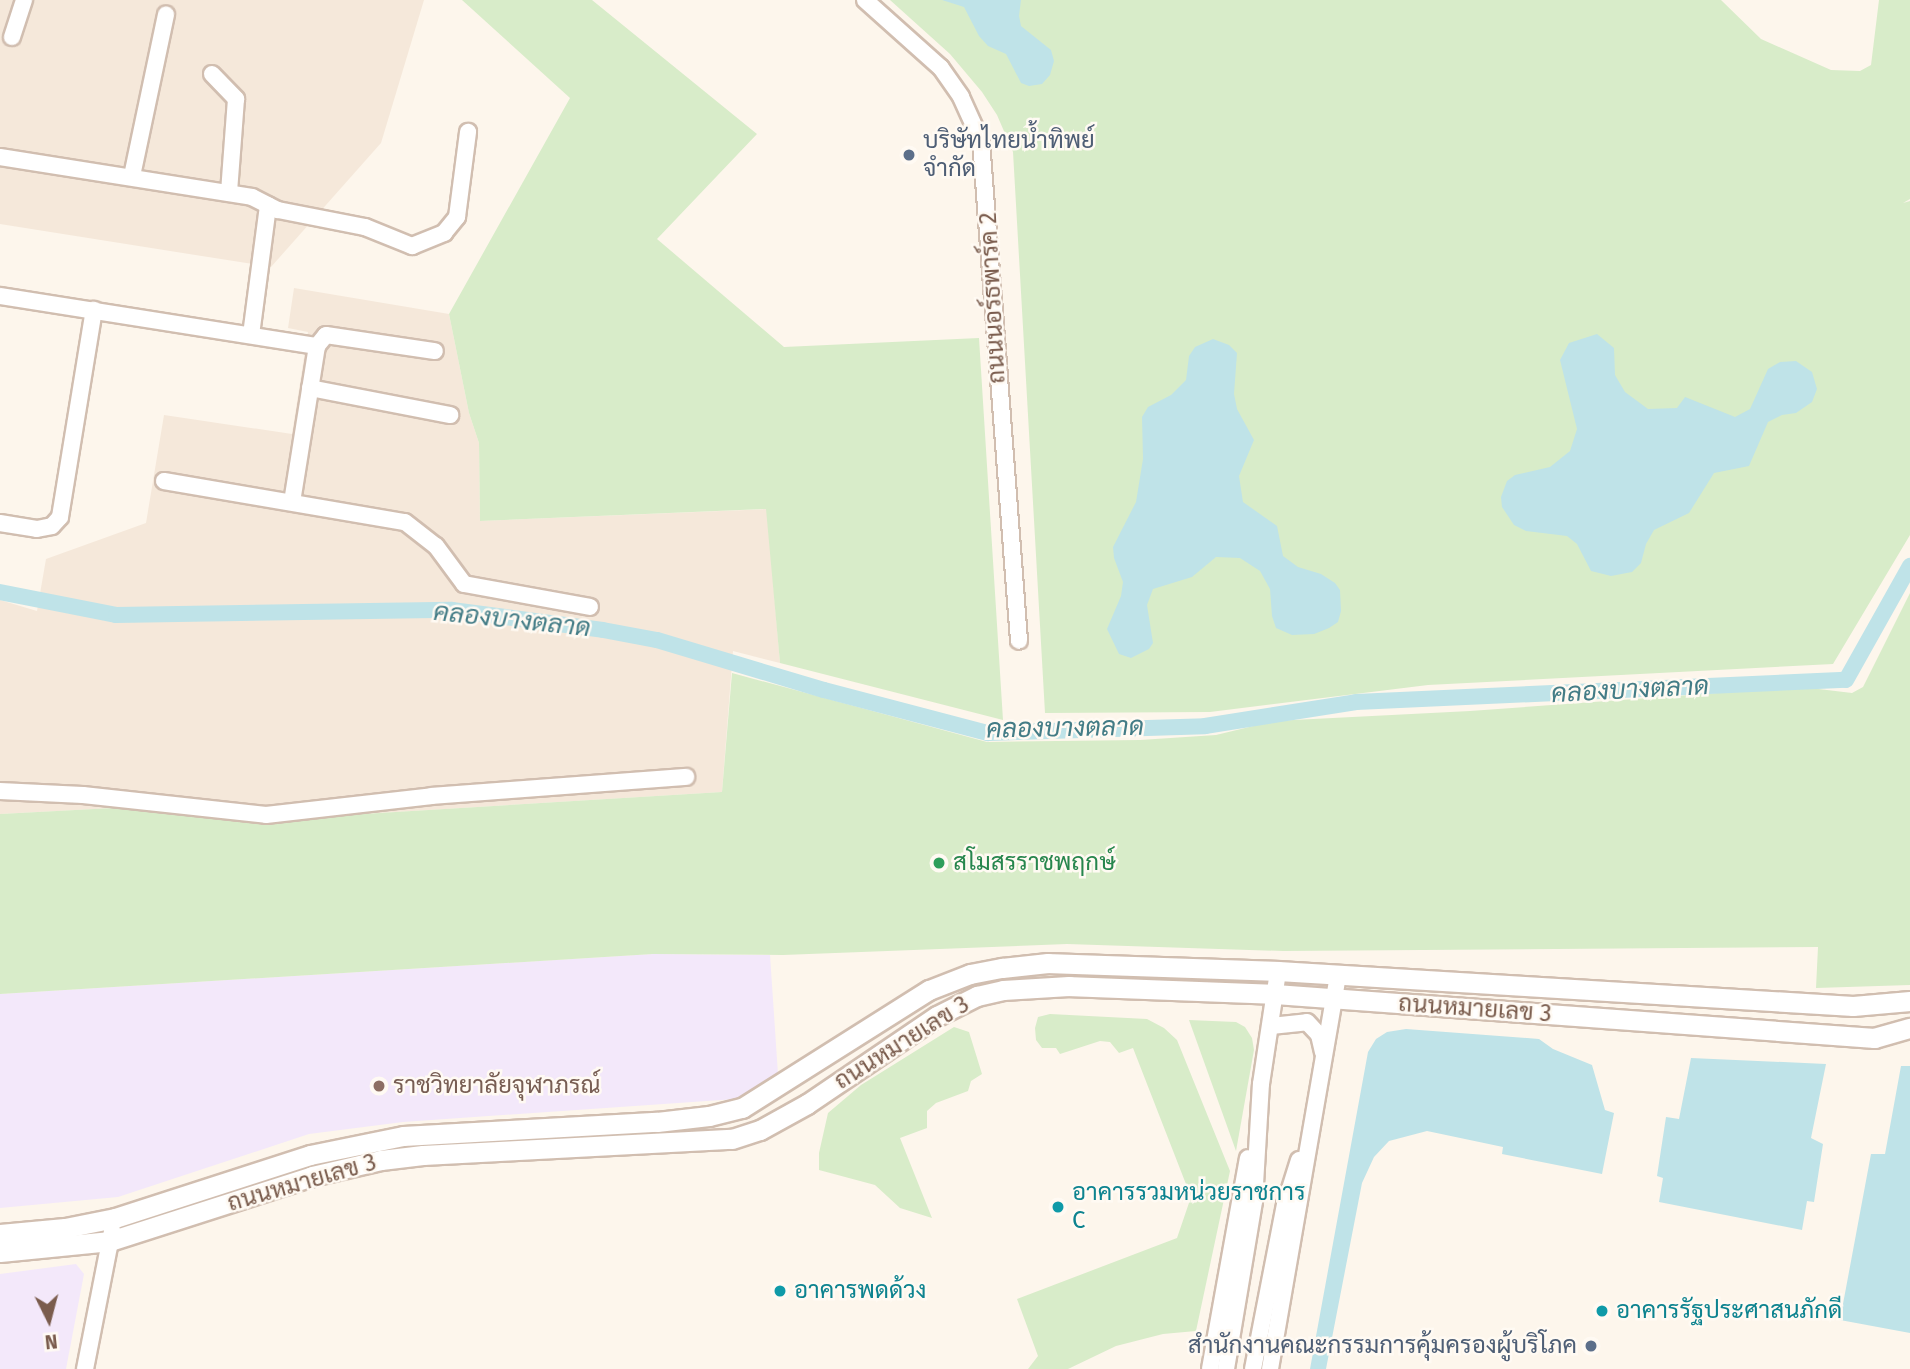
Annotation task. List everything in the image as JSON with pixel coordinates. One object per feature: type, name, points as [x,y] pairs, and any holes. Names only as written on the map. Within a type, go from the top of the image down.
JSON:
[{"type":"street","points":[[12,37],[24,0]]},
{"type":"street","name":"ถนนนอร์ธพาร์ค 2","points":[[865,0],[940,68],[961,97],[981,141],[986,174],[989,272],[1019,641]]},
{"type":"street","points":[[132,176],[166,15]]},
{"type":"street","points":[[212,74],[236,99],[229,193]]},
{"type":"street","points":[[0,157],[252,197],[299,216],[365,227],[412,246],[427,242],[443,233],[457,217],[468,132]]},
{"type":"street","points":[[251,335],[268,205]]},
{"type":"street","points":[[0,296],[317,346]]},
{"type":"street","points":[[0,523],[37,529],[52,526],[60,517],[94,310]]},
{"type":"street","points":[[292,502],[317,346],[321,337],[327,335],[435,351]]},
{"type":"street","points":[[310,388],[450,415]]},
{"type":"street","points":[[164,481],[405,523],[436,546],[464,584],[590,607]]},
{"type":"street","points":[[0,791],[83,794],[267,815],[432,796],[686,777]]},
{"type":"street","name":"ถนนหมายเลข 3","points":[[0,1234],[65,1228],[115,1218],[310,1155],[402,1136],[657,1122],[709,1116],[742,1108],[929,990],[975,972],[1048,963],[1278,971],[1853,1006],[1910,1001]]},
{"type":"street","points":[[1210,1369],[1272,1026],[1278,971]]},
{"type":"street","points":[[1270,1369],[1338,975]]},
{"type":"street","name":"ถนนหมายเลข 3","points":[[0,1252],[110,1241],[312,1176],[382,1160],[423,1155],[732,1139],[760,1130],[807,1104],[937,1016],[977,996],[1003,990],[1061,986],[1275,994],[1874,1038],[1910,1028]]},
{"type":"street","points":[[1272,1026],[1301,1021],[1312,1026],[1319,1035],[1324,1062]]},
{"type":"street","points":[[1226,1369],[1254,1202],[1261,1084]]},
{"type":"street","points":[[1253,1369],[1285,1205],[1319,1093]]},
{"type":"street","points":[[85,1369],[115,1218]]},
{"type":"shaded area","points":[[0,0],[424,0],[381,143],[271,267],[0,224]]},
{"type":"shaded area","points":[[294,288],[449,314],[469,413],[479,443],[480,521],[767,509],[780,663],[733,651],[722,792],[265,820],[132,807],[0,814],[0,600],[37,611],[46,559],[146,523],[164,415],[292,434],[308,332],[288,328]]},
{"type":"shaded area","name":"ราชวิทยาลัยจุฬาภรณ์","points":[[653,954],[770,955],[778,1074],[736,1099],[403,1122],[309,1134],[118,1197],[0,1208],[0,994]]},
{"type":"shaded area","points":[[76,1264],[84,1274],[66,1369],[0,1369],[0,1274]]},
{"type":"green space","points":[[462,0],[592,0],[757,134],[657,239],[784,347],[979,338],[1003,720],[780,663],[766,509],[480,521],[479,443],[469,413],[449,314],[570,98]]},
{"type":"green space","points":[[890,0],[1721,0],[1761,39],[1831,70],[1860,71],[1871,65],[1879,0],[1910,0],[1910,199],[1903,203],[1910,201],[1910,535],[1833,664],[1428,685],[1210,712],[1045,713],[1013,152],[997,115],[982,92],[950,54]]},
{"type":"green space","name":"สโมสรราชพฤกษ์","points":[[1910,593],[1910,985],[1816,988],[1818,947],[1283,951],[1067,944],[783,955],[653,954],[0,994],[0,814],[132,807],[265,820],[722,792],[732,673],[987,742],[1140,740],[1216,735],[1274,721],[1470,711],[1802,687],[1852,693],[1863,687]]},
{"type":"green space","points":[[1050,1014],[1147,1019],[1164,1028],[1177,1040],[1230,1171],[1196,1331],[1163,1334],[1116,1346],[1068,1369],[1028,1369],[1038,1356],[1017,1299],[1177,1238],[1191,1197],[1133,1048],[1119,1053],[1110,1042],[1100,1041],[1060,1054],[1056,1048],[1042,1048],[1036,1040],[1035,1028],[1038,1017]]},
{"type":"green space","points":[[1189,1020],[1236,1022],[1245,1027],[1252,1038],[1254,1050],[1236,1151]]},
{"type":"green space","points":[[954,1027],[969,1032],[982,1074],[971,1081],[968,1091],[936,1103],[927,1111],[927,1128],[900,1138],[932,1218],[900,1208],[875,1185],[819,1170],[819,1153],[828,1113],[861,1085]]},
{"type":"water","points":[[942,0],[1021,0],[1021,26],[1051,50],[1054,61],[1050,75],[1042,84],[1029,86],[1021,83],[1006,54],[988,46],[979,36],[964,7]]},
{"type":"water","points":[[1597,334],[1614,348],[1615,375],[1625,392],[1648,409],[1677,408],[1685,397],[1735,417],[1750,409],[1768,369],[1780,362],[1796,361],[1812,372],[1817,389],[1812,402],[1796,413],[1782,415],[1768,422],[1749,466],[1714,473],[1689,513],[1654,530],[1646,544],[1641,563],[1632,572],[1611,576],[1591,571],[1577,544],[1567,536],[1526,531],[1514,525],[1502,507],[1501,497],[1507,481],[1515,475],[1550,467],[1570,451],[1577,429],[1560,360],[1569,343]]},
{"type":"water","points":[[1213,339],[1229,345],[1237,353],[1234,394],[1237,409],[1254,440],[1239,476],[1243,502],[1277,526],[1283,556],[1298,567],[1321,574],[1335,583],[1340,590],[1341,611],[1338,622],[1329,628],[1314,634],[1292,635],[1276,628],[1272,616],[1270,589],[1260,571],[1240,558],[1216,557],[1192,577],[1153,589],[1147,605],[1153,643],[1149,649],[1131,658],[1119,654],[1107,629],[1121,596],[1123,582],[1113,547],[1136,502],[1143,459],[1142,417],[1148,407],[1171,395],[1186,380],[1189,356],[1195,347]]},
{"type":"water","points":[[1406,1029],[1539,1039],[1553,1049],[1592,1065],[1605,1110],[1614,1113],[1602,1174],[1502,1154],[1503,1147],[1427,1131],[1389,1141],[1374,1157],[1362,1183],[1326,1369],[1310,1369],[1368,1052],[1376,1039],[1387,1032]]},
{"type":"water","points":[[1691,1058],[1826,1064],[1811,1138],[1823,1144],[1814,1202],[1807,1201],[1802,1230],[1659,1202],[1663,1178],[1657,1176],[1666,1117],[1679,1119]]},
{"type":"water","points":[[1901,1066],[1910,1066],[1910,1333],[1840,1320],[1871,1154],[1885,1154]]},
{"type":"waterway","name":"คลองบางตลาด","points":[[0,592],[116,615],[452,610],[603,630],[657,640],[824,690],[988,733],[1205,726],[1356,702],[1846,680],[1910,566]]},
{"type":"place","name":"บริษัทไทยน้ำทิพย์ จำกัด","points":[[909,155]]},
{"type":"place","name":"สโมสรราชพฤกษ์","points":[[939,863]]},
{"type":"place","name":"ราชวิทยาลัยจุฬาภรณ์","points":[[379,1086]]},
{"type":"place","name":"อาคารรวมหน่วยราชการ C","points":[[1058,1207]]},
{"type":"place","name":"อาคารพดด้วง","points":[[780,1291]]},
{"type":"place","name":"อาคารรัฐประศาสนภักดี","points":[[1602,1311]]},
{"type":"place","name":"สำนักงานคณะกรรมการคุ้มครองผู้บริโภค","points":[[1591,1346]]}]
